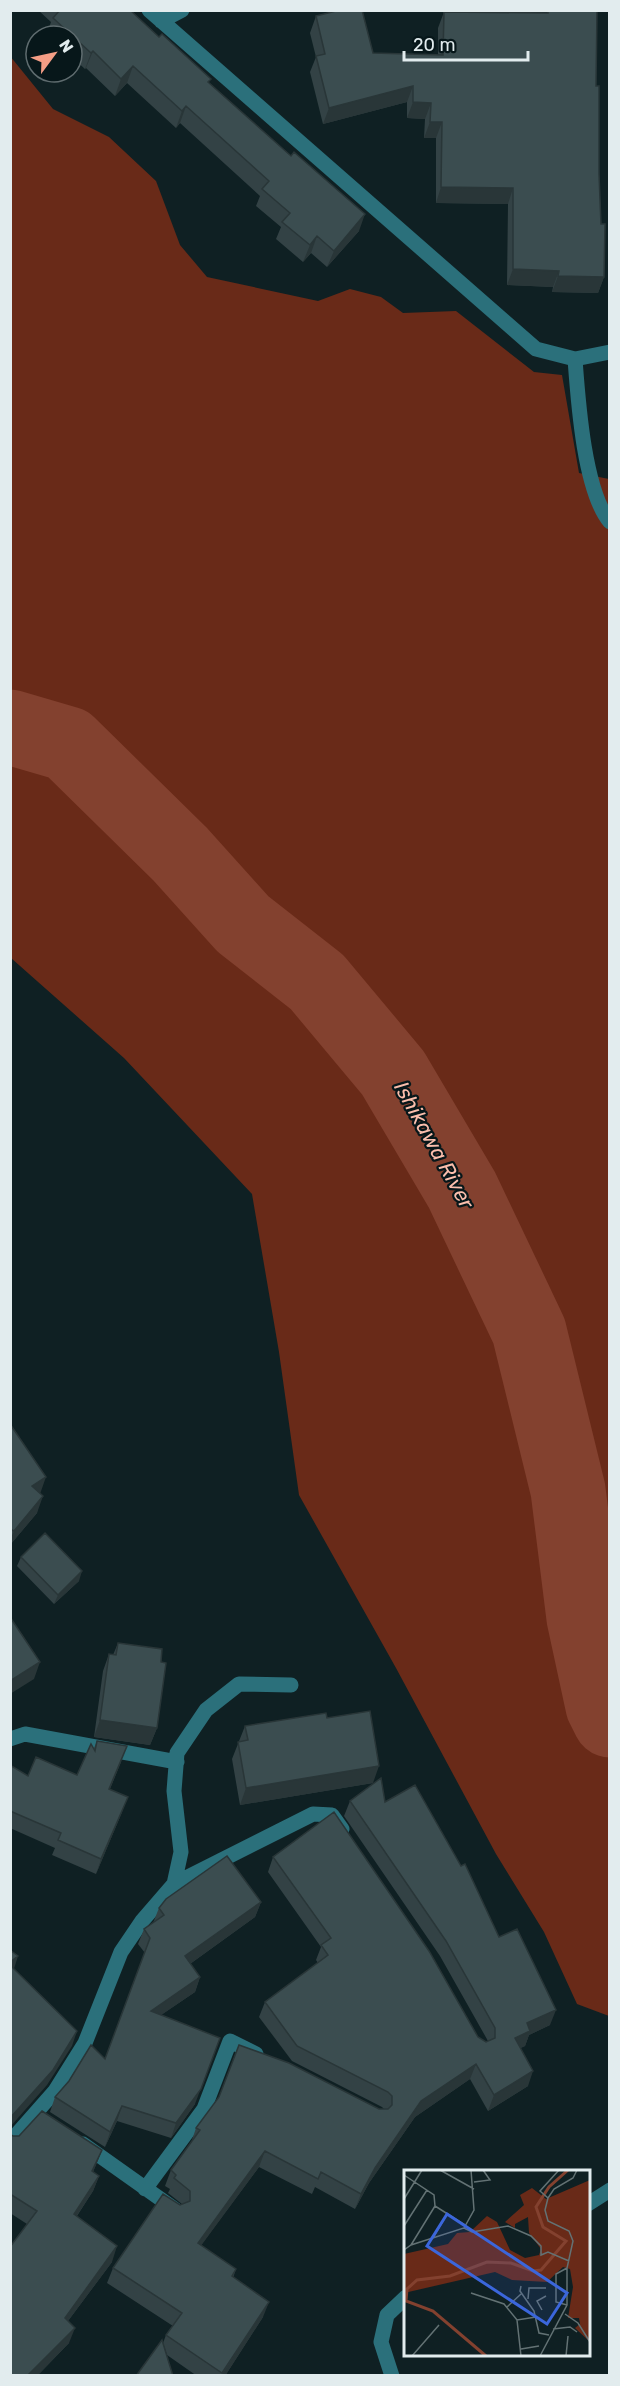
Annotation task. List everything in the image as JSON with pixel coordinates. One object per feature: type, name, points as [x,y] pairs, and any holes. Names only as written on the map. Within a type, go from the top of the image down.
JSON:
[{"type":"street","points":[[149,10],[536,349],[575,359],[609,352]]},
{"type":"street","points":[[161,21],[182,10]]},
{"type":"street","points":[[575,359],[579,405],[593,488],[602,512],[609,522]]},
{"type":"street","points":[[174,1884],[181,1852],[174,1791],[177,1753],[206,1710],[239,1684],[291,1685]]},
{"type":"street","points":[[10,1739],[25,1734],[177,1762]]},
{"type":"street","points":[[10,2142],[39,2117],[85,2043],[121,1952],[142,1921],[174,1884],[313,1814],[332,1815],[352,1844]]},
{"type":"street","points":[[144,2189],[204,2109],[230,2042],[272,2063]]},
{"type":"street","points":[[71,2136],[176,2211]]},
{"type":"street","points":[[590,2203],[609,2190]]},
{"type":"street","points":[[392,2376],[381,2342],[387,2316],[404,2297]]},
{"type":"shaded area","points":[[10,56],[24,73],[24,84],[33,84],[53,109],[109,137],[156,181],[180,245],[207,277],[318,301],[350,289],[381,297],[403,313],[456,311],[534,372],[562,375],[579,473],[609,479],[609,2016],[577,2004],[544,1932],[496,1854],[396,1668],[299,1495],[279,1352],[252,1194],[124,1058],[11,958]]},
{"type":"building","points":[[60,10],[130,10],[159,37],[162,34],[211,79],[208,82],[291,156],[294,152],[365,214],[334,251],[317,236],[310,245],[282,222],[290,213],[262,189],[269,181],[186,106],[182,111],[133,66],[121,79],[93,51],[91,53],[84,47],[84,24],[60,24],[53,18]]},
{"type":"building","points":[[340,10],[362,10],[373,53],[443,55],[444,12],[548,13],[548,10],[597,10],[596,86],[599,86],[601,224],[605,224],[604,277],[558,276],[559,271],[513,269],[513,188],[441,187],[442,122],[430,122],[431,103],[413,102],[413,86],[329,108],[316,56],[325,54],[316,16]]},
{"type":"building","points":[[10,1424],[46,1477],[32,1486],[43,1496],[14,1531],[10,1529]]},
{"type":"building","points":[[45,1533],[82,1571],[58,1595],[21,1557]]},
{"type":"building","points":[[10,1617],[40,1662],[10,1681]]},
{"type":"building","points":[[118,1643],[162,1649],[161,1662],[166,1663],[157,1728],[100,1720],[109,1654],[116,1655]]},
{"type":"building","points":[[370,1711],[379,1766],[246,1788],[238,1742],[248,1740],[245,1726],[326,1713],[327,1718]]},
{"type":"building","points":[[97,1741],[127,1746],[109,1789],[128,1797],[101,1859],[58,1840],[61,1833],[10,1811],[10,1765],[28,1776],[36,1757],[77,1775],[91,1744],[95,1751]]},
{"type":"building","points":[[381,1778],[385,1802],[415,1785],[461,1866],[465,1864],[499,1937],[517,1929],[556,2010],[527,2023],[530,2031],[515,2038],[533,2071],[494,2095],[476,2064],[421,2101],[375,2168],[361,2194],[321,2172],[318,2179],[265,2151],[198,2243],[236,2269],[232,2276],[269,2302],[222,2373],[166,2335],[182,2313],[113,2268],[163,2194],[180,2205],[190,2201],[190,2191],[174,2178],[176,2175],[171,2170],[200,2130],[196,2128],[219,2097],[239,2045],[289,2063],[379,2109],[388,2109],[392,2105],[392,2096],[388,2092],[297,2046],[265,2002],[328,1955],[321,1945],[331,1938],[273,1857],[334,1812],[429,1951],[478,2037],[486,2042],[495,2038],[495,2028],[446,1941],[350,1801]]},
{"type":"building","points":[[227,1856],[261,1902],[185,1956],[200,1977],[151,2011],[220,2038],[201,2089],[176,2123],[122,2106],[110,2132],[55,2097],[69,2081],[91,2045],[105,2059],[150,1938],[144,1929],[164,1915],[159,1908],[166,1899]]},
{"type":"building","points":[[10,1950],[18,1956],[10,1962]]},
{"type":"building","points":[[10,1965],[77,2031],[53,2070],[10,2118]]},
{"type":"building","points":[[42,2111],[102,2150],[92,2171],[99,2176],[74,2214],[117,2246],[65,2318],[75,2328],[27,2376],[10,2376],[10,2247],[37,2211],[10,2194],[10,2134],[19,2136]]},
{"type":"building","points":[[162,2340],[173,2376],[136,2376]]},
{"type":"waterway","name":"Ishikawa River","points":[[10,727],[68,744],[180,854],[243,924],[317,982],[393,1073],[462,1190],[529,1331],[568,1490],[584,1618],[603,1706],[610,1720]]}]
